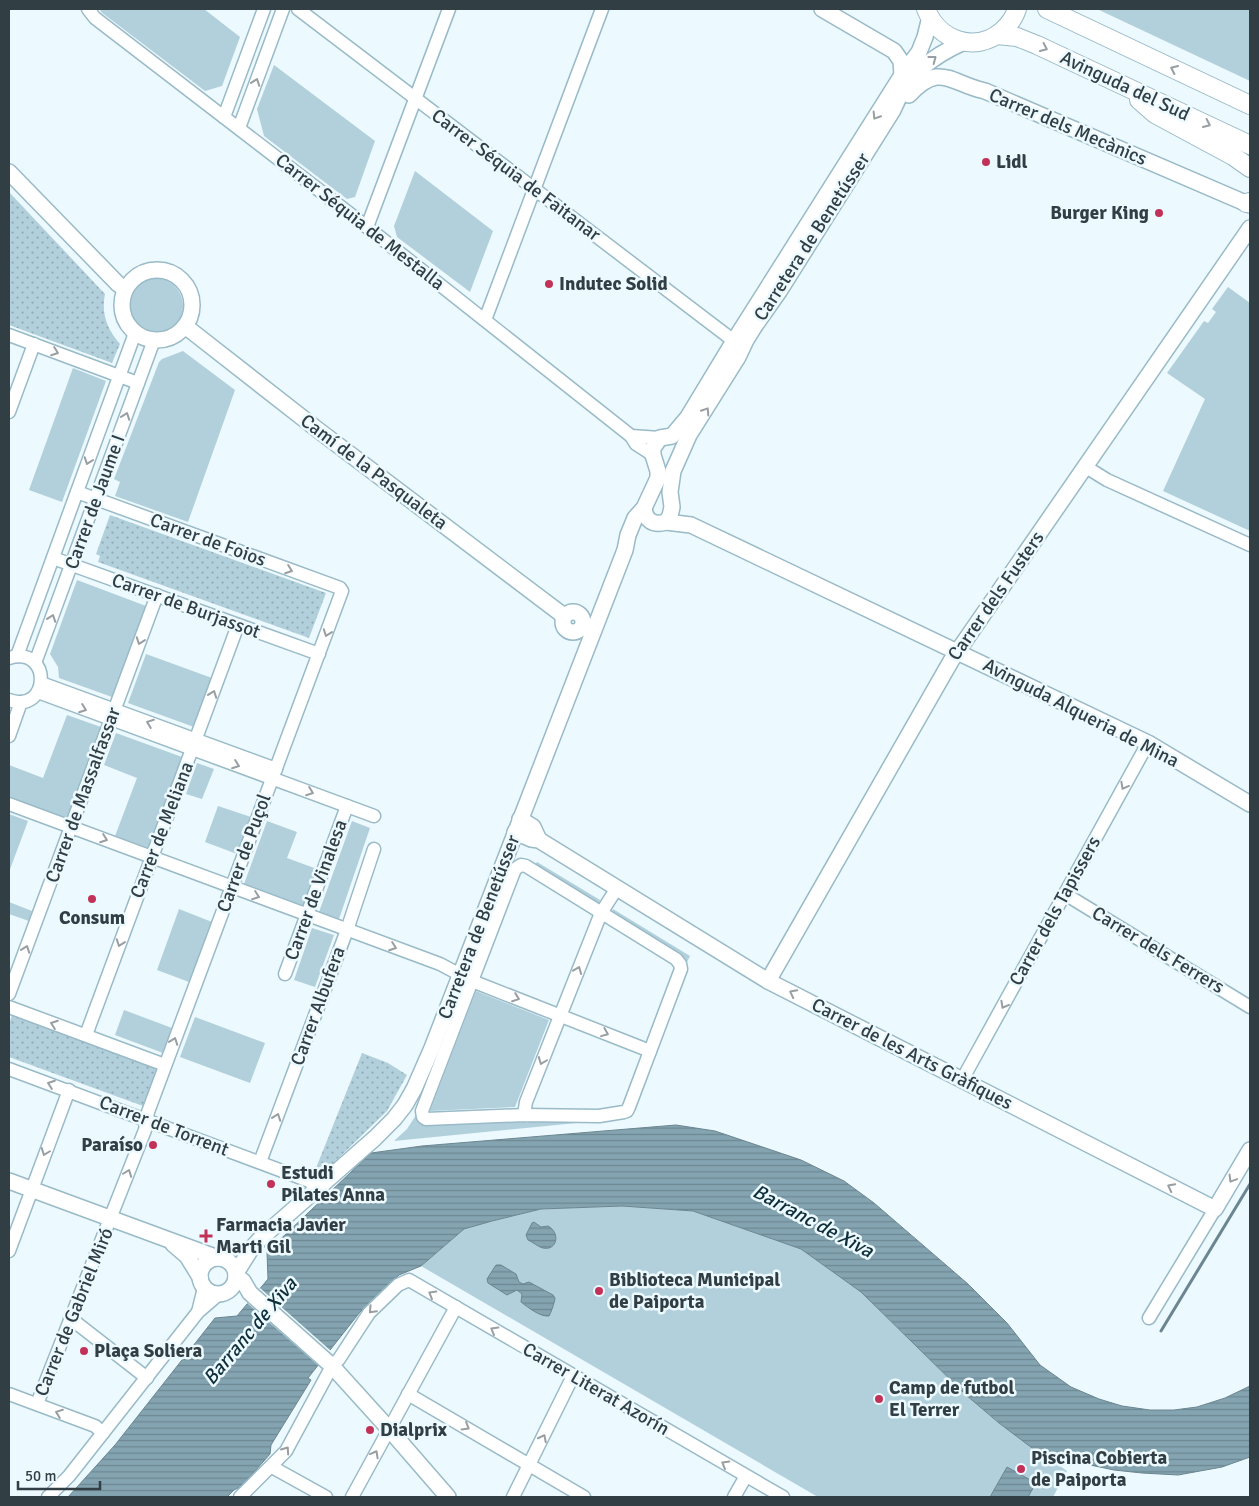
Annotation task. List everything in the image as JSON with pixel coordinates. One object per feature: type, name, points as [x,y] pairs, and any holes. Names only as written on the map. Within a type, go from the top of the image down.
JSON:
[{"type":"main road","points":[[928,13],[938,29],[950,37],[964,42],[975,42],[987,40],[997,35],[1008,26],[1017,9]]},
{"type":"main road","name":"Avinguda del Sud","points":[[1047,9],[1250,105]]},
{"type":"main road","name":"Avinguda del Sud","points":[[997,35],[1017,38],[1032,43],[1250,145]]},
{"type":"main road","points":[[1117,82],[1155,114],[1233,156],[1250,168]]},
{"type":"street","name":"Carrer Séquia de Mestalla","points":[[88,9],[95,18],[367,226],[631,436],[636,444],[653,455]]},
{"type":"street","points":[[224,117],[264,9]]},
{"type":"street","points":[[239,128],[283,9]]},
{"type":"street","name":"Carrer Séquia de Faitanar","points":[[298,9],[734,341]]},
{"type":"street","points":[[367,226],[450,9]]},
{"type":"street","points":[[485,320],[602,9]]},
{"type":"street","points":[[822,9],[894,51],[901,61],[902,75]]},
{"type":"street","name":"Carretera de Benetússer","points":[[524,1115],[429,1119],[423,1117],[422,1111],[518,826],[588,629],[625,550],[628,535],[635,518],[644,508],[658,478],[653,448],[688,417],[902,75],[919,52],[925,37],[928,13]]},
{"type":"street","name":"Carretera de Benetússer","points":[[625,550],[638,534],[670,516],[672,507],[670,492],[673,471],[689,435],[738,358],[757,322],[780,290],[893,110],[909,81],[926,64],[941,53],[964,42]]},
{"type":"street","name":"Carrer dels Mecànics","points":[[893,110],[918,85],[931,78],[943,76],[985,91],[1249,203]]},
{"type":"street","points":[[9,172],[125,289]]},
{"type":"street","name":"Carrer dels Fusters","points":[[768,981],[957,652],[1250,228]]},
{"type":"street","points":[[153,269],[165,270],[176,274],[190,292],[192,304],[190,316],[185,326],[176,334],[166,339],[154,340],[144,338],[135,333],[127,324],[122,313],[121,301],[125,289],[132,279],[141,272],[153,269]]},
{"type":"street","name":"Camí de la Pasqualeta","points":[[185,326],[325,436],[564,616],[562,623],[565,629],[574,633],[588,629]]},
{"type":"street","name":"Carrer de Jaume I","points":[[13,657],[53,558],[135,333]]},
{"type":"street","points":[[9,335],[138,383]]},
{"type":"street","name":"Carrer de Jaume I","points":[[36,663],[154,340]]},
{"type":"street","points":[[9,412],[34,344]]},
{"type":"street","points":[[631,436],[666,437],[680,444],[680,452]]},
{"type":"street","points":[[1086,467],[1107,480],[1250,545]]},
{"type":"street","name":"Carrer de Foios","points":[[77,492],[340,588]]},
{"type":"street","name":"Avinguda Alqueria de Mina","points":[[672,507],[691,526],[1148,743],[1250,804]]},
{"type":"street","points":[[644,508],[644,515],[648,520],[660,523]]},
{"type":"street","name":"Avinguda Alqueria de Mina","points":[[660,523],[691,526]]},
{"type":"street","name":"Carrer de Burjassot","points":[[53,558],[319,654]]},
{"type":"street","name":"Carrer de Puçol","points":[[146,1120],[341,594],[342,589],[340,588]]},
{"type":"street","name":"Carrer de Massalfassar","points":[[9,994],[157,595]]},
{"type":"street","name":"Carrer de Meliana","points":[[86,1035],[238,625]]},
{"type":"street","points":[[9,736],[15,701],[33,697],[40,687],[39,669],[36,663],[24,657],[13,657]]},
{"type":"street","points":[[40,687],[274,774],[374,816]]},
{"type":"street","name":"Carrer dels Tapissers","points":[[962,1080],[1148,743]]},
{"type":"street","points":[[9,804],[440,964],[466,978],[650,1051]]},
{"type":"street","name":"Carrer de Vinalesa","points":[[285,974],[347,806]]},
{"type":"street","name":"Carrer de les Arts Gràfiques","points":[[518,826],[531,839],[539,840],[768,981],[1214,1209]]},
{"type":"street","name":"Carrer Albufera","points":[[260,1162],[347,930],[374,849]]},
{"type":"street","name":"Carretera de Benetússer","points":[[48,1497],[69,1476],[198,1312],[230,1283],[251,1249],[268,1231],[375,1138],[405,1105],[422,1073],[515,869],[521,865],[526,866],[601,913]]},
{"type":"street","points":[[601,913],[676,959],[681,969],[629,1108],[624,1112],[599,1116],[524,1115],[526,1102],[601,913],[617,888]]},
{"type":"street","name":"Carrer dels Ferrers","points":[[1065,894],[1250,1007]]},
{"type":"street","points":[[9,1007],[166,1065]]},
{"type":"street","name":"Carrer de Torrent","points":[[9,1069],[260,1162],[309,1181],[317,1188]]},
{"type":"street","points":[[9,1250],[69,1090]]},
{"type":"street","name":"Carrer de Gabriel Miró","points":[[37,1404],[111,1219],[145,1128],[146,1120]]},
{"type":"street","points":[[1149,1318],[1250,1150]]},
{"type":"street","points":[[9,1181],[222,1259],[234,1267],[230,1283],[214,1293],[202,1283],[187,1256],[168,1240]]},
{"type":"street","name":"Carretera de Benetússer","points":[[198,1312],[202,1283],[200,1272],[206,1262],[222,1259],[251,1249]]},
{"type":"street","name":"Carrer Literat Azorín","points":[[328,1362],[339,1360],[369,1313],[398,1285],[409,1280],[783,1497]]},
{"type":"street","points":[[230,1283],[251,1295],[328,1362],[448,1497]]},
{"type":"street","points":[[352,1497],[456,1307]]},
{"type":"street","points":[[70,1318],[147,1378]]},
{"type":"street","points":[[240,1497],[286,1451],[328,1362]]},
{"type":"street","points":[[513,1497],[573,1376]]},
{"type":"street","points":[[9,1394],[95,1426],[103,1433]]},
{"type":"street","points":[[408,1394],[584,1497]]},
{"type":"street","points":[[272,1467],[326,1497]]},
{"type":"street","points":[[734,1497],[746,1476]]},
{"type":"shaded area","points":[[100,9],[204,9],[240,37],[222,86],[205,91],[101,12]]},
{"type":"shaded area","points":[[1097,9],[1250,9],[1250,81]]},
{"type":"shaded area","points":[[274,65],[375,141],[355,197],[347,199],[264,136],[257,109]]},
{"type":"shaded area","points":[[415,171],[493,231],[470,292],[397,237],[394,226]]},
{"type":"shaded area","points":[[9,192],[105,294],[104,308],[108,327],[120,344],[112,363],[9,325]]},
{"type":"shaded area","points":[[155,278],[166,280],[175,286],[181,295],[183,306],[181,317],[175,326],[166,332],[155,334],[144,332],[135,326],[129,317],[127,306],[129,295],[135,286],[144,280]]},
{"type":"shaded area","points":[[1228,287],[1250,303],[1250,531],[1163,491],[1205,399],[1167,373],[1204,321],[1208,323],[1216,312],[1212,309]]},
{"type":"shaded area","points":[[183,351],[235,390],[188,522],[115,496],[120,482],[114,479],[159,362]]},
{"type":"shaded area","points":[[73,368],[106,381],[62,502],[29,490]]},
{"type":"shaded area","points":[[110,515],[326,593],[309,638],[98,562],[100,556],[96,554]]},
{"type":"shaded area","points":[[77,580],[146,606],[112,697],[59,678],[58,667],[50,654]]},
{"type":"shaded area","points":[[146,654],[212,678],[194,727],[128,703]]},
{"type":"shaded area","points":[[67,715],[101,727],[67,818],[9,797],[9,765],[43,778]]},
{"type":"shaded area","points":[[116,733],[182,757],[148,848],[115,836],[137,778],[104,765]]},
{"type":"shaded area","points":[[197,763],[214,769],[202,799],[186,794]]},
{"type":"shaded area","points":[[218,806],[251,817],[237,854],[205,842]]},
{"type":"shaded area","points":[[9,814],[28,821],[9,872]]},
{"type":"shaded area","points":[[267,821],[297,832],[287,858],[317,869],[303,906],[244,884]]},
{"type":"shaded area","points":[[352,821],[370,828],[339,919],[319,912]]},
{"type":"shaded area","points":[[537,862],[600,900],[598,904],[533,867]]},
{"type":"shaded area","points":[[9,902],[32,911],[29,921],[9,914]]},
{"type":"shaded area","points":[[179,909],[212,922],[189,982],[157,970]]},
{"type":"shaded area","points":[[613,909],[690,956],[687,962],[612,916]]},
{"type":"shaded area","points":[[312,928],[334,935],[315,987],[294,980]]},
{"type":"shaded area","points":[[476,991],[549,1020],[515,1107],[430,1111]]},
{"type":"shaded area","points":[[124,1010],[172,1028],[163,1053],[115,1035]]},
{"type":"shaded area","points":[[12,1015],[157,1069],[143,1106],[9,1057],[9,1024]]},
{"type":"shaded area","points":[[195,1017],[265,1043],[250,1083],[180,1057]]},
{"type":"shaded area","points":[[362,1053],[388,1063],[407,1075],[387,1111],[321,1175],[316,1168]]},
{"type":"shaded area","points":[[418,1112],[526,1123],[532,1121],[597,1121],[394,1141],[407,1129]]},
{"type":"shaded area","points":[[622,1206],[693,1211],[802,1249],[861,1292],[966,1395],[999,1423],[1067,1471],[1053,1497],[818,1497],[421,1266],[464,1229],[541,1209]]},
{"type":"water","name":"Barranc de Xiva","points":[[676,1125],[715,1131],[801,1160],[844,1181],[874,1203],[968,1284],[1007,1323],[1040,1365],[1071,1387],[1122,1406],[1150,1410],[1174,1410],[1197,1407],[1225,1398],[1250,1386],[1250,1457],[1222,1467],[1178,1475],[1114,1470],[1036,1451],[966,1395],[861,1292],[801,1249],[693,1211],[622,1206],[541,1209],[464,1229],[421,1266],[399,1275],[360,1312],[308,1378],[311,1380],[271,1445],[270,1454],[242,1486],[234,1490],[227,1497],[68,1497],[115,1445],[215,1318],[237,1316],[268,1279],[267,1252],[371,1153],[422,1146]]},
{"type":"water","points":[[534,1222],[541,1227],[548,1226],[555,1233],[556,1241],[552,1247],[539,1247],[528,1240],[526,1235]]},
{"type":"water","points":[[496,1265],[501,1265],[516,1274],[519,1282],[523,1284],[529,1282],[553,1295],[555,1300],[549,1316],[538,1314],[521,1302],[522,1294],[517,1290],[507,1295],[488,1283],[487,1279]]},
{"type":"water","points":[[1007,1467],[1036,1483],[1028,1497],[990,1497]]},
{"type":"pier","points":[[260,1288],[331,1351],[318,1365],[247,1303]]},
{"type":"waterway","points":[[1161,1331],[1250,1184]]},
{"type":"place","name":"Lidl","points":[[986,162]]},
{"type":"place","name":"Burger King","points":[[1159,213]]},
{"type":"place","name":"Indutec Solid","points":[[549,284]]},
{"type":"place","name":"Consum","points":[[92,899]]},
{"type":"place","name":"Paraíso","points":[[153,1145]]},
{"type":"place","name":"Estudi Pilates Anna","points":[[271,1184]]},
{"type":"place","name":"Farmacia Javier Marti Gil","points":[[206,1236]]},
{"type":"place","name":"Biblioteca Municipal de Paiporta","points":[[599,1291]]},
{"type":"place","name":"Plaça Soliera","points":[[84,1351]]},
{"type":"place","name":"Camp de futbol El Terrer","points":[[879,1399]]},
{"type":"place","name":"Dialprix","points":[[370,1430]]},
{"type":"place","name":"Piscina Cobierta de Paiporta","points":[[1021,1469]]}]
